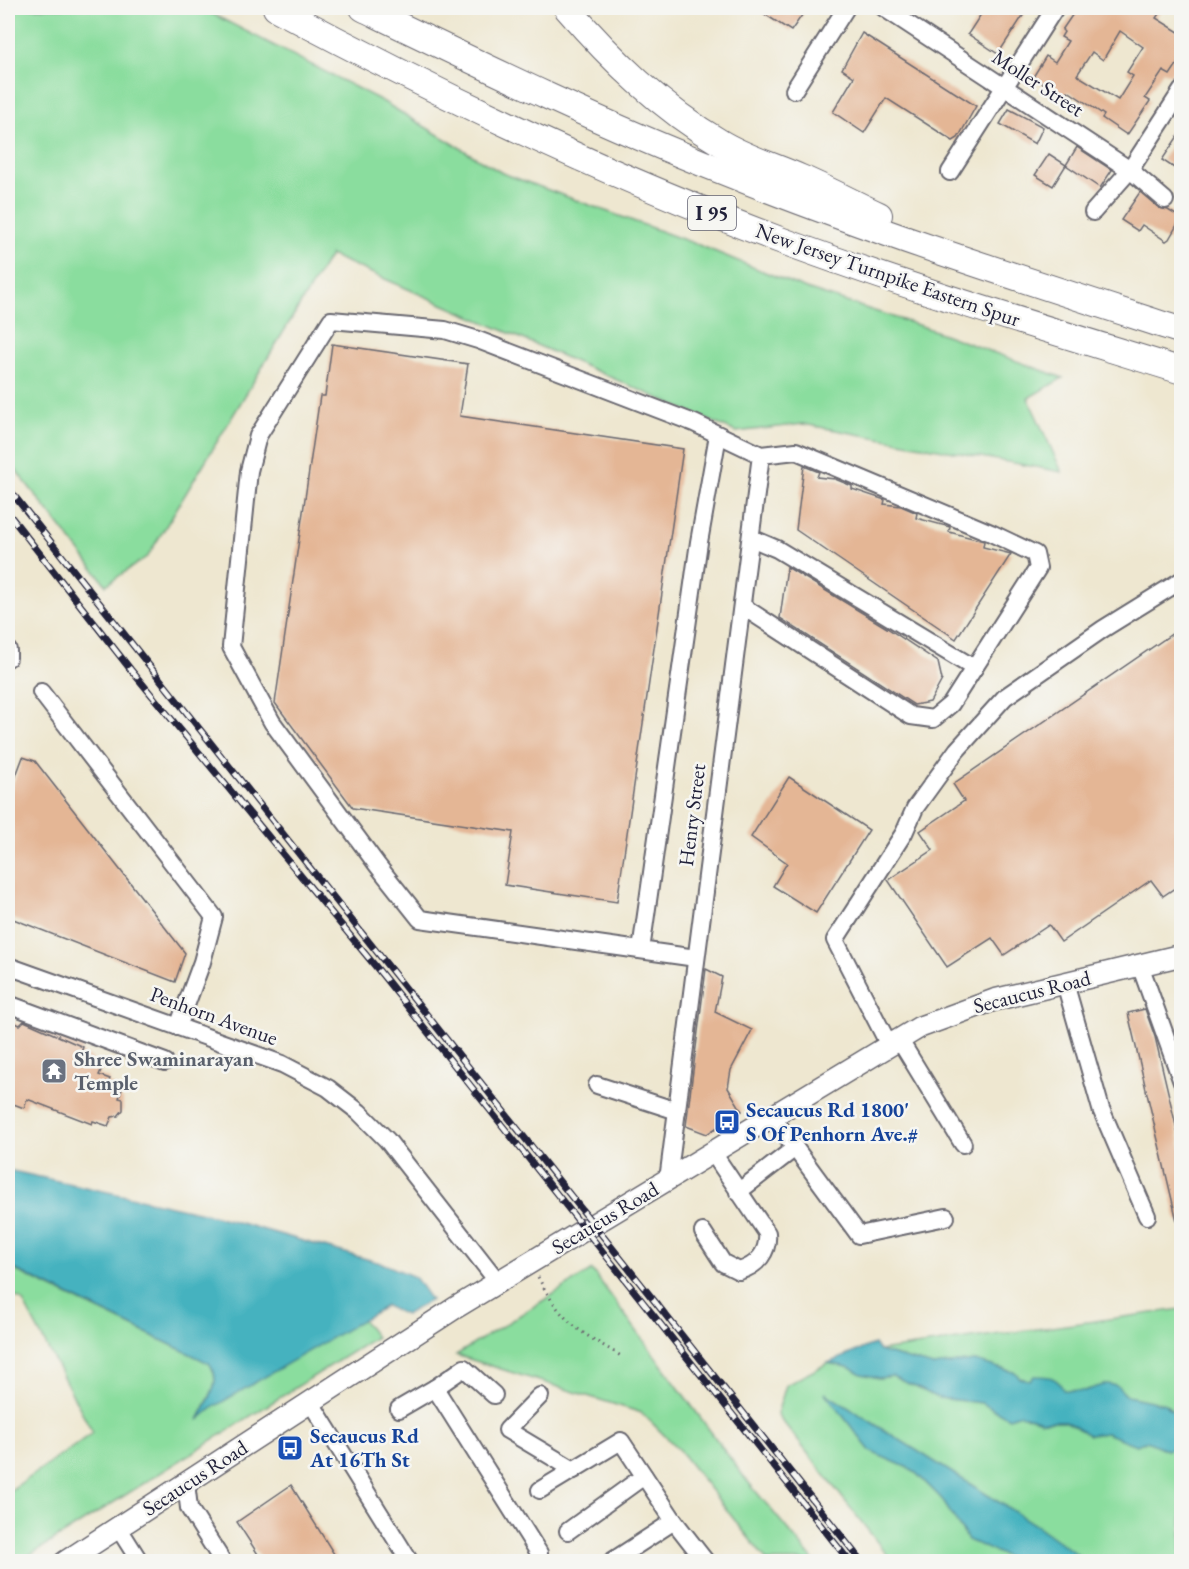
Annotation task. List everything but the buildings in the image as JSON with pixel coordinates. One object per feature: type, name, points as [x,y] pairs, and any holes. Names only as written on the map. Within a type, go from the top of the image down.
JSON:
[{"type":"highway","name":"New Jersey Turnpike Eastern Spur","points":[[276,8],[486,114],[696,207],[873,273],[1178,371]]},
{"type":"highway","name":"New Jersey Turnpike Eastern Spur","points":[[363,8],[466,58],[690,158],[825,211],[1182,331]]},
{"type":"highway","points":[[567,8],[645,88],[722,144],[802,178],[990,268]]},
{"type":"main road","name":"Secaucus Road","points":[[65,1562],[498,1282],[773,1118],[819,1079],[955,1012],[1065,982],[1182,955]]},
{"type":"street","points":[[794,90],[846,8]]},
{"type":"street","name":"Moller Street","points":[[884,8],[1130,170],[1165,200]]},
{"type":"street","points":[[950,172],[1055,8]]},
{"type":"street","points":[[1094,213],[1130,170],[1182,90]]},
{"type":"street","points":[[696,958],[420,919],[272,722],[231,647],[249,471],[258,436],[331,320],[445,330],[478,340],[718,435],[761,455],[796,451],[991,533],[1035,555],[1038,568],[951,704],[933,719],[911,716],[742,606]]},
{"type":"street","points":[[641,951],[699,542],[718,435]]},
{"type":"street","name":"Henry Street","points":[[668,1180],[761,455]]},
{"type":"street","points":[[751,538],[777,549],[974,668]]},
{"type":"street","points":[[963,1143],[894,1042],[835,940],[904,833],[915,808],[957,750],[1005,697],[1103,628],[1182,580]]},
{"type":"street","points":[[41,692],[214,917],[202,962],[178,1027]]},
{"type":"street","points":[[1140,965],[1182,1082]]},
{"type":"street","name":"Penhorn Avenue","points":[[8,966],[294,1069],[349,1104],[387,1140],[498,1282]]},
{"type":"street","points":[[1065,982],[1101,1109],[1148,1216]]},
{"type":"street","points":[[8,1004],[165,1062]]},
{"type":"street","points":[[597,1085],[677,1111]]},
{"type":"street","points":[[773,1118],[859,1235],[946,1217]]},
{"type":"street","points":[[738,1192],[795,1148]]},
{"type":"street","points":[[704,1232],[723,1263],[739,1271],[748,1268],[760,1258],[768,1245],[767,1233],[713,1153]]},
{"type":"street","points":[[399,1409],[464,1368],[494,1395]]},
{"type":"street","points":[[435,1388],[539,1553]]},
{"type":"street","points":[[540,1396],[507,1430],[574,1470]]},
{"type":"street","points":[[311,1403],[410,1562]]},
{"type":"street","points":[[540,1490],[621,1441],[674,1521],[706,1562]]},
{"type":"street","points":[[568,1531],[644,1476]]},
{"type":"street","points":[[186,1483],[189,1508],[224,1562],[232,1557],[235,1562]]},
{"type":"street","points":[[611,1562],[674,1521]]},
{"type":"street","points":[[118,1527],[140,1562]]},
{"type":"path","points":[[530,1262],[553,1305],[572,1327],[621,1356]]},
{"type":"green space","points":[[8,8],[201,8],[382,101],[502,173],[704,247],[806,289],[927,328],[1063,378],[1028,398],[1062,472],[803,424],[736,432],[330,255],[148,556],[106,585],[8,460]]},
{"type":"green space","points":[[8,1267],[209,1363],[215,1377],[214,1384],[199,1419],[215,1406],[362,1319],[376,1337],[20,1561],[8,1561],[8,1492],[93,1433],[22,1300],[8,1293]]},
{"type":"green space","points":[[592,1270],[744,1477],[814,1561],[767,1561],[679,1450],[642,1413],[456,1355]]},
{"type":"green space","points":[[1181,1309],[1181,1413],[1174,1412],[1165,1404],[1127,1396],[1117,1386],[1108,1384],[1084,1391],[1063,1390],[1019,1378],[1016,1373],[975,1361],[933,1366],[879,1351]]},
{"type":"green space","points":[[828,1363],[848,1367],[862,1374],[879,1378],[892,1376],[939,1398],[982,1403],[1009,1418],[1019,1414],[1042,1421],[1065,1421],[1089,1435],[1106,1433],[1136,1445],[1147,1441],[1167,1450],[1182,1446],[1181,1561],[1086,1561],[1037,1526],[826,1394],[871,1452],[913,1470],[941,1498],[968,1540],[1007,1557],[1031,1561],[892,1561],[777,1414],[786,1385]]},
{"type":"water","points":[[8,1170],[212,1215],[384,1264],[415,1277],[431,1300],[405,1315],[386,1306],[215,1406],[198,1420],[214,1384],[215,1377],[209,1363],[8,1266]]},
{"type":"water","points":[[874,1344],[879,1351],[933,1366],[975,1361],[1016,1373],[1019,1378],[1030,1380],[1034,1376],[1048,1377],[1055,1379],[1063,1390],[1084,1391],[1107,1384],[1117,1386],[1127,1396],[1165,1404],[1174,1412],[1181,1413],[1181,1446],[1167,1450],[1147,1441],[1136,1445],[1106,1433],[1089,1435],[1065,1421],[1042,1421],[1019,1414],[1009,1418],[982,1403],[939,1398],[892,1376],[879,1378],[862,1374],[848,1367],[828,1363]]},
{"type":"water","points":[[825,1393],[1037,1526],[1086,1561],[1031,1561],[1007,1557],[968,1540],[941,1498],[913,1470],[871,1452]]},
{"type":"railway","points":[[8,488],[862,1562]]},
{"type":"railway","points":[[8,513],[131,670],[376,967],[850,1562]]},
{"type":"place","name":"Shree Swaminarayan Temple","points":[[54,1071]]},
{"type":"place","name":"Secaucus Rd 1800' S Of Penhorn Ave.#","points":[[727,1122]]},
{"type":"place","name":"Secaucus Rd At 16Th St","points":[[290,1448]]}]
